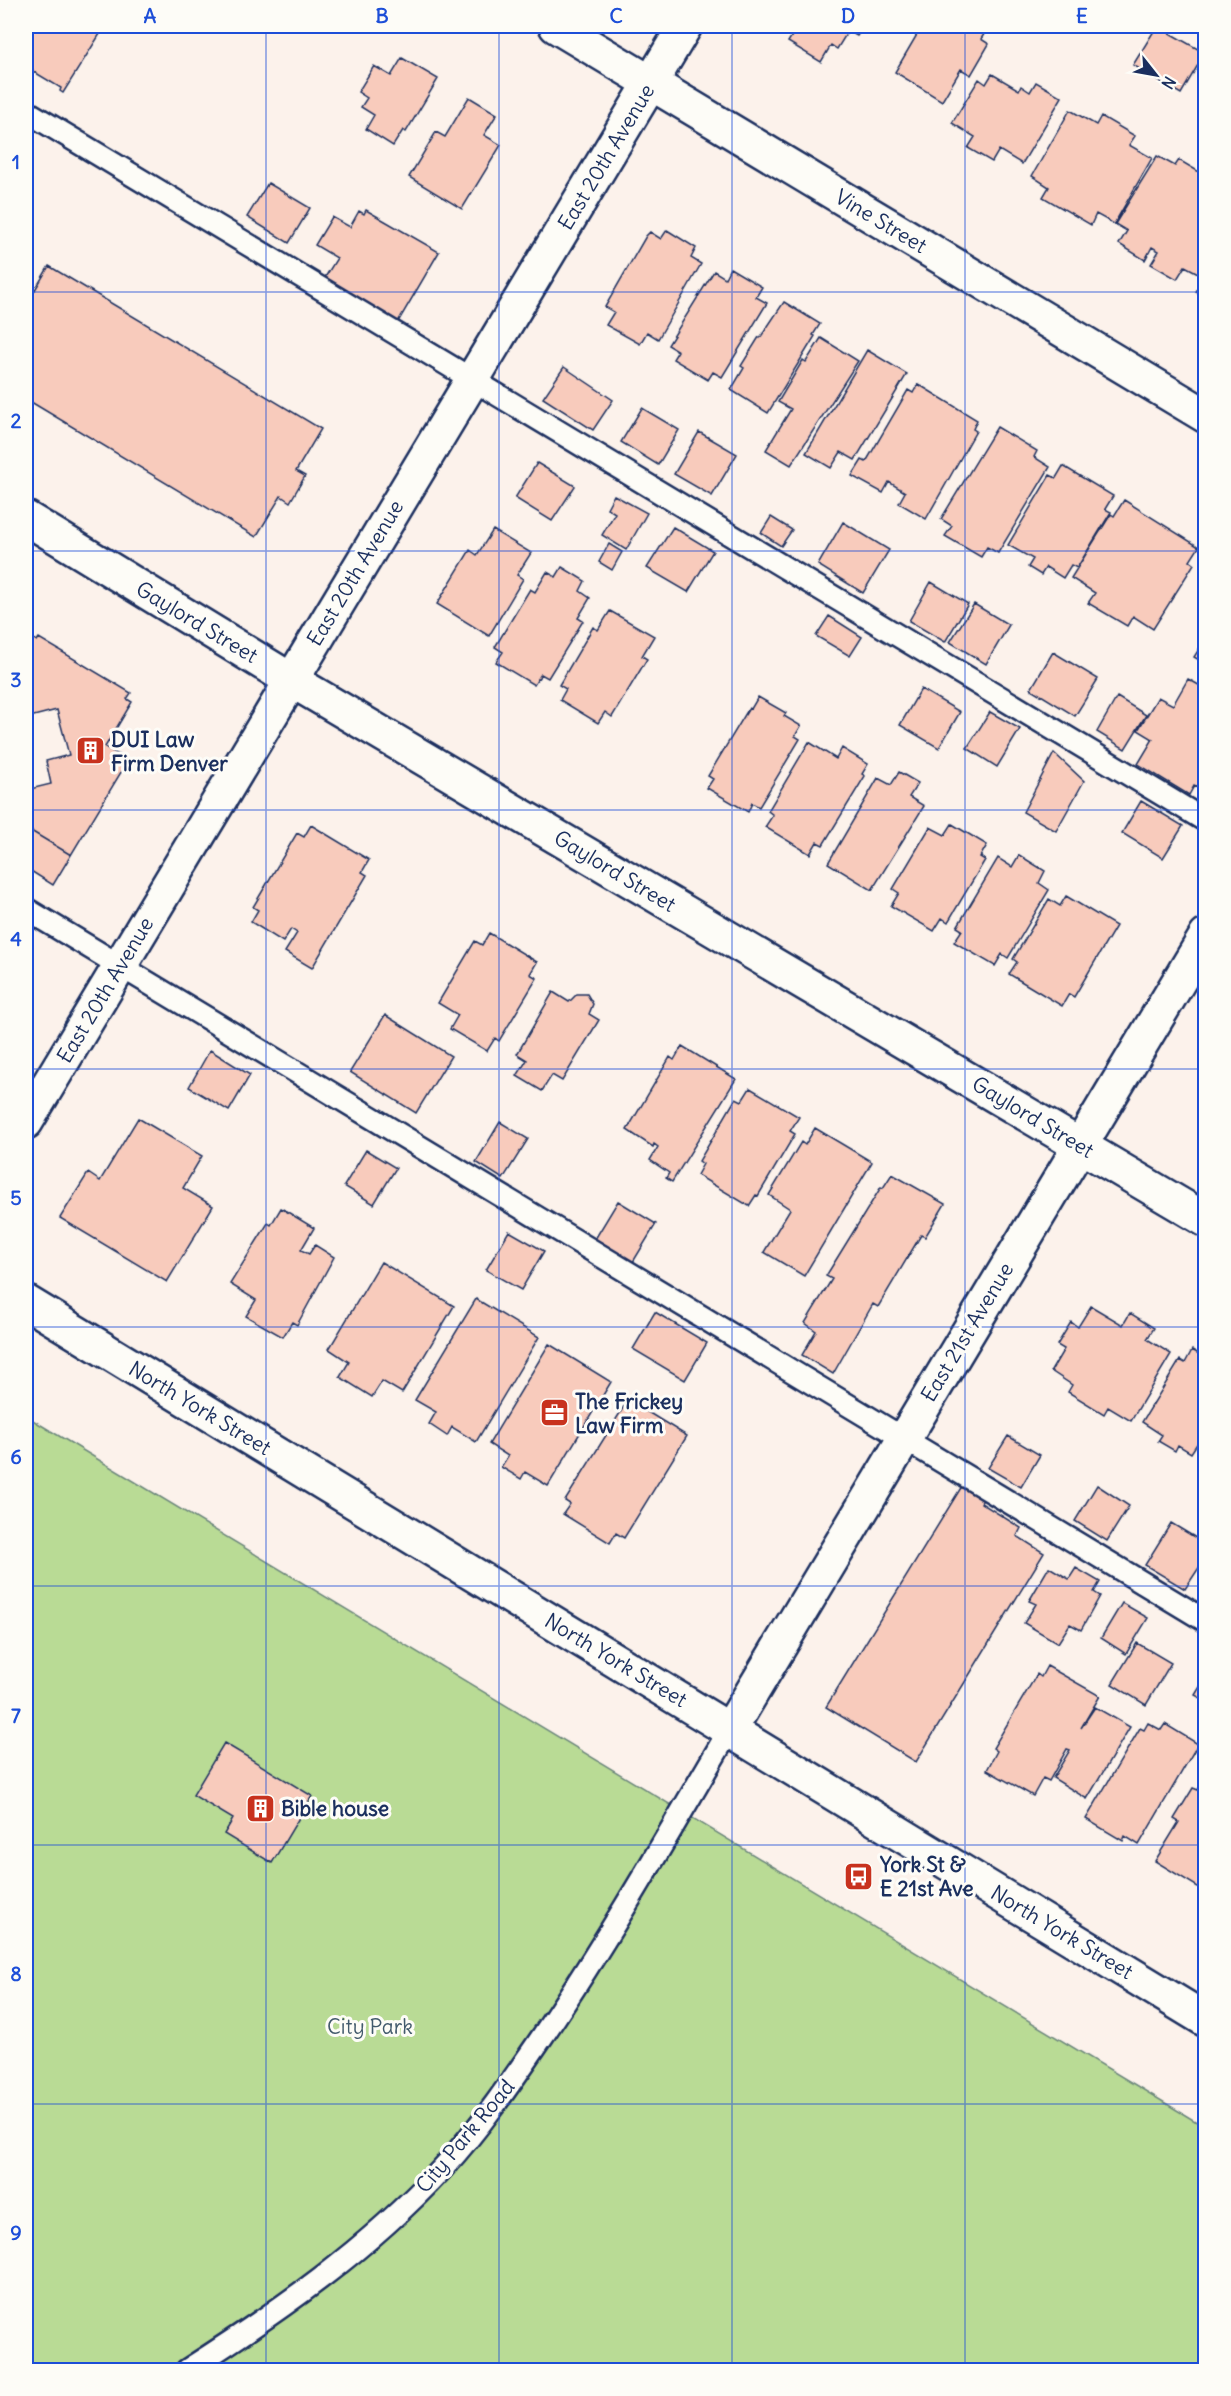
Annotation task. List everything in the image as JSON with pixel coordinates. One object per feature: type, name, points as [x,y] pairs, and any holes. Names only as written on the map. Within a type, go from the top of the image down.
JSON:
[{"type":"street","name":"Vine Street","points":[[556,26],[1206,416]]},
{"type":"street","name":"East 20th Avenue","points":[[26,1122],[685,26]]},
{"type":"street","name":"Gaylord Street","points":[[26,518],[291,680],[1206,1220]]},
{"type":"street","name":"East 21st Avenue","points":[[730,1729],[1206,936]]},
{"type":"street","name":"North York Street","points":[[26,1302],[1206,2020]]},
{"type":"lane","points":[[26,111],[1206,821]]},
{"type":"lane","points":[[26,909],[1206,1621]]},
{"type":"lane","name":"City Park Road","points":[[187,2370],[258,2325],[333,2268],[394,2218],[443,2168],[484,2117],[579,1982],[730,1729]]},
{"type":"green space","name":"City Park","points":[[26,1416],[1205,2127],[1205,2370],[26,2370]]},
{"type":"building","points":[[26,26],[105,26],[63,93],[60,91],[61,88],[26,67]]},
{"type":"building","points":[[798,26],[864,26],[857,36],[848,31],[837,49],[831,45],[821,62],[788,42]]},
{"type":"building","points":[[922,26],[989,26],[981,39],[989,44],[971,75],[961,69],[942,101],[895,72]]},
{"type":"building","points":[[1157,26],[1205,53],[1181,94],[1133,65]]},
{"type":"building","points":[[402,58],[438,79],[406,132],[403,130],[393,146],[366,129],[374,115],[361,107],[367,98],[358,92],[374,66],[391,76]]},
{"type":"building","points":[[992,74],[1019,90],[1021,86],[1030,92],[1036,82],[1062,97],[1022,164],[999,150],[992,162],[968,148],[975,137],[952,123],[979,79],[986,84]]},
{"type":"building","points":[[469,97],[497,114],[484,135],[501,145],[462,209],[409,177],[436,132],[445,137]]},
{"type":"building","points":[[1070,110],[1096,125],[1101,116],[1135,136],[1129,145],[1152,158],[1114,224],[1096,214],[1091,225],[1043,197],[1049,187],[1032,176]]},
{"type":"building","points":[[1157,156],[1175,166],[1179,160],[1206,176],[1206,261],[1198,273],[1185,266],[1177,279],[1151,264],[1159,251],[1152,247],[1145,260],[1119,244],[1127,231],[1115,224]]},
{"type":"building","points":[[268,183],[310,208],[289,243],[247,217]]},
{"type":"building","points":[[366,210],[439,252],[398,322],[324,279],[337,258],[315,245],[332,217],[350,227],[359,211],[364,214]]},
{"type":"building","points":[[667,230],[696,248],[691,258],[701,264],[658,339],[647,332],[640,344],[606,325],[614,312],[605,307],[646,236],[650,232],[661,239]]},
{"type":"building","points":[[49,266],[321,429],[296,471],[305,476],[290,502],[281,496],[256,537],[26,399],[26,305]]},
{"type":"building","points":[[730,268],[762,287],[756,297],[767,303],[722,377],[713,372],[708,380],[673,359],[678,351],[668,345],[714,271],[725,278]]},
{"type":"building","points":[[1206,270],[1206,297],[1196,292]]},
{"type":"building","points":[[784,302],[820,324],[768,413],[731,390],[744,368],[741,366]]},
{"type":"building","points":[[821,338],[858,361],[791,465],[766,450],[791,409],[778,402],[803,360],[806,362]]},
{"type":"building","points":[[867,350],[907,374],[855,460],[841,452],[831,468],[806,453]]},
{"type":"building","points":[[564,367],[613,400],[593,430],[543,398]]},
{"type":"building","points":[[918,384],[977,420],[973,429],[976,431],[926,519],[899,503],[905,492],[889,482],[883,493],[852,476],[862,460],[866,462],[908,390],[913,393]]},
{"type":"building","points":[[642,408],[679,430],[658,465],[621,442]]},
{"type":"building","points":[[997,427],[1037,451],[1034,457],[1050,467],[998,553],[987,547],[981,557],[945,536],[952,526],[941,519]]},
{"type":"building","points":[[699,432],[737,454],[712,496],[674,474]]},
{"type":"building","points":[[537,463],[575,486],[552,521],[515,498]]},
{"type":"building","points":[[1063,466],[1113,496],[1105,509],[1111,512],[1077,568],[1071,565],[1063,578],[1046,567],[1041,575],[1028,567],[1033,559],[1008,545],[1050,475],[1056,478]]},
{"type":"building","points":[[614,495],[647,513],[626,550],[602,535],[615,513],[607,508]]},
{"type":"building","points":[[1124,500],[1199,547],[1190,561],[1194,564],[1153,629],[1133,616],[1127,626],[1088,603],[1095,593],[1071,578],[1111,514],[1114,516]]},
{"type":"building","points":[[771,517],[792,530],[781,546],[761,533]]},
{"type":"building","points":[[843,522],[889,550],[863,593],[818,565]]},
{"type":"building","points":[[673,527],[713,551],[688,592],[647,568]]},
{"type":"building","points":[[493,530],[531,553],[517,575],[523,579],[489,636],[437,604],[470,550],[477,555]]},
{"type":"building","points":[[609,544],[622,552],[612,570],[599,562]]},
{"type":"building","points":[[562,567],[585,581],[580,591],[590,598],[578,618],[583,621],[548,678],[541,674],[534,685],[496,662],[503,652],[495,647],[530,589],[535,592],[547,572],[556,577]]},
{"type":"building","points":[[931,582],[968,604],[945,642],[909,621]]},
{"type":"building","points":[[974,604],[1009,625],[986,664],[950,642]]},
{"type":"building","points":[[610,611],[654,636],[642,656],[647,659],[612,717],[605,712],[598,723],[560,700],[566,689],[559,685],[593,627],[598,630]]},
{"type":"building","points":[[829,616],[862,637],[850,656],[816,636]]},
{"type":"building","name":"DUI Law Firm Denver","points":[[32,638],[37,641],[39,638],[131,693],[127,699],[132,702],[105,747],[124,758],[126,764],[71,855],[26,828],[26,790],[51,784],[46,761],[69,755],[57,710],[30,717],[26,714],[26,649]]},
{"type":"building","points":[[1206,638],[1206,664],[1194,657]]},
{"type":"building","points":[[1053,652],[1098,679],[1075,716],[1031,689]]},
{"type":"building","points":[[1188,679],[1206,689],[1206,792],[1194,786],[1189,795],[1138,764],[1153,739],[1138,730],[1158,697],[1173,705]]},
{"type":"building","points":[[921,689],[960,712],[939,748],[900,725]]},
{"type":"building","points":[[758,697],[786,713],[784,716],[801,726],[795,736],[800,739],[759,807],[752,803],[748,812],[707,788],[713,779],[708,776]]},
{"type":"building","points":[[1117,697],[1146,715],[1125,749],[1097,732]]},
{"type":"building","points":[[990,712],[1020,729],[997,767],[967,748]]},
{"type":"building","points":[[809,742],[836,759],[842,748],[868,764],[862,774],[865,776],[823,845],[817,842],[810,854],[765,827],[773,815],[768,811]]},
{"type":"building","points":[[1054,753],[1084,781],[1056,831],[1023,812]]},
{"type":"building","points":[[899,772],[918,783],[909,797],[924,806],[872,890],[828,863],[878,778],[891,785]]},
{"type":"building","points":[[1141,801],[1183,826],[1163,858],[1122,833]]},
{"type":"building","points":[[952,824],[987,845],[980,857],[985,860],[948,922],[942,918],[934,931],[891,906],[899,893],[893,889],[930,827],[945,835]]},
{"type":"building","points":[[311,825],[369,860],[362,872],[367,875],[312,968],[285,952],[297,933],[291,929],[283,942],[251,922],[258,910],[253,907],[297,833],[304,837]]},
{"type":"building","points":[[26,828],[71,855],[53,885],[26,868]]},
{"type":"building","points":[[1019,855],[1045,871],[1039,883],[1049,890],[1008,958],[1002,954],[995,966],[954,942],[962,930],[957,927],[998,858],[1012,867]]},
{"type":"building","points":[[1066,896],[1116,926],[1074,997],[1069,994],[1062,1006],[1009,974],[1017,962],[1013,959],[1049,899],[1060,906]]},
{"type":"building","points":[[489,933],[537,962],[530,974],[537,978],[499,1041],[495,1038],[487,1051],[450,1029],[458,1015],[438,1003],[475,941],[482,945]]},
{"type":"building","points":[[553,992],[569,1002],[577,994],[587,994],[593,1004],[589,1014],[599,1020],[562,1081],[552,1075],[542,1091],[517,1076],[527,1060],[517,1054]]},
{"type":"building","points":[[385,1015],[451,1056],[416,1113],[350,1072]]},
{"type":"building","points":[[682,1046],[736,1079],[672,1182],[666,1178],[669,1173],[650,1160],[658,1147],[654,1144],[653,1147],[627,1130],[670,1057],[674,1060]]},
{"type":"building","points":[[210,1050],[250,1075],[229,1111],[189,1087]]},
{"type":"building","points":[[750,1088],[799,1117],[790,1131],[795,1134],[758,1196],[756,1195],[749,1206],[697,1175],[703,1164],[699,1161],[736,1098],[742,1101]]},
{"type":"building","points":[[138,1118],[202,1156],[183,1188],[213,1206],[167,1282],[60,1218],[88,1173],[100,1181]]},
{"type":"building","points":[[500,1122],[528,1139],[503,1179],[476,1162]]},
{"type":"building","points":[[815,1128],[872,1162],[804,1276],[764,1252],[790,1209],[769,1195],[801,1142],[805,1145]]},
{"type":"building","points":[[366,1150],[396,1168],[374,1204],[344,1186]]},
{"type":"building","points":[[892,1174],[945,1204],[925,1237],[921,1235],[878,1307],[873,1304],[833,1374],[802,1355],[816,1331],[805,1323],[832,1279],[826,1276],[881,1187],[883,1188]]},
{"type":"building","points":[[618,1201],[656,1224],[633,1262],[595,1239]]},
{"type":"building","points":[[281,1208],[314,1228],[301,1250],[309,1254],[315,1245],[334,1257],[297,1325],[292,1322],[283,1337],[246,1316],[256,1300],[230,1284],[268,1223],[271,1225]]},
{"type":"building","points":[[509,1231],[544,1251],[521,1290],[486,1270]]},
{"type":"building","points":[[381,1262],[454,1306],[402,1393],[382,1381],[372,1397],[340,1377],[349,1362],[329,1349]]},
{"type":"building","points":[[476,1299],[539,1337],[476,1442],[452,1427],[447,1436],[429,1424],[436,1412],[415,1400]]},
{"type":"building","points":[[1091,1306],[1123,1325],[1130,1313],[1154,1328],[1147,1339],[1171,1354],[1131,1421],[1108,1407],[1104,1414],[1068,1392],[1072,1385],[1051,1371],[1064,1349],[1057,1345],[1071,1322],[1078,1327]]},
{"type":"building","points":[[655,1312],[707,1343],[685,1380],[633,1349]]},
{"type":"building","points":[[549,1344],[611,1382],[548,1486],[525,1472],[521,1479],[501,1467],[508,1456],[489,1444]]},
{"type":"building","points":[[1192,1350],[1206,1358],[1206,1430],[1191,1453],[1178,1445],[1175,1451],[1158,1441],[1162,1435],[1142,1422],[1180,1360],[1185,1363]]},
{"type":"building","points":[[628,1400],[687,1436],[624,1538],[616,1533],[610,1543],[563,1514],[570,1504],[565,1501]]},
{"type":"building","points":[[1008,1436],[1040,1455],[1021,1487],[988,1468]]},
{"type":"building","points":[[1097,1485],[1129,1506],[1107,1541],[1075,1521]]},
{"type":"building","points":[[962,1486],[983,1499],[981,1503],[1021,1528],[1017,1536],[1044,1553],[916,1762],[826,1707]]},
{"type":"building","points":[[1171,1523],[1206,1544],[1206,1557],[1185,1589],[1145,1565]]},
{"type":"building","points":[[1049,1567],[1069,1579],[1076,1568],[1100,1582],[1094,1592],[1100,1596],[1081,1630],[1070,1624],[1058,1643],[1024,1623],[1036,1604],[1029,1601]]},
{"type":"building","points":[[1122,1603],[1148,1618],[1126,1654],[1101,1638]]},
{"type":"building","points":[[1137,1643],[1171,1663],[1146,1705],[1112,1684]]},
{"type":"building","points":[[1047,1666],[1100,1696],[1081,1728],[1095,1707],[1130,1727],[1087,1799],[1053,1778],[1070,1750],[1067,1749],[1049,1781],[1043,1778],[1033,1796],[987,1770],[997,1751],[993,1748],[1037,1674],[1041,1677]]},
{"type":"building","points":[[1206,1677],[1206,1701],[1195,1695]]},
{"type":"building","points":[[1148,1723],[1161,1730],[1165,1724],[1198,1744],[1139,1845],[1125,1836],[1123,1841],[1086,1819],[1140,1728],[1144,1730]]},
{"type":"building","name":"Bible house","points":[[224,1743],[312,1796],[272,1863],[224,1834],[233,1819],[193,1795]]},
{"type":"building","points":[[1206,1777],[1206,1892],[1155,1861],[1179,1822],[1174,1819],[1193,1788],[1198,1790]]},
{"type":"place","name":"DUI Law Firm Denver","points":[[90,751]]},
{"type":"place","name":"The Frickey Law Firm","points":[[554,1413]]},
{"type":"place","name":"Bible house","points":[[260,1808]]},
{"type":"place","name":"York St & E 21st Ave","points":[[859,1876]]}]
